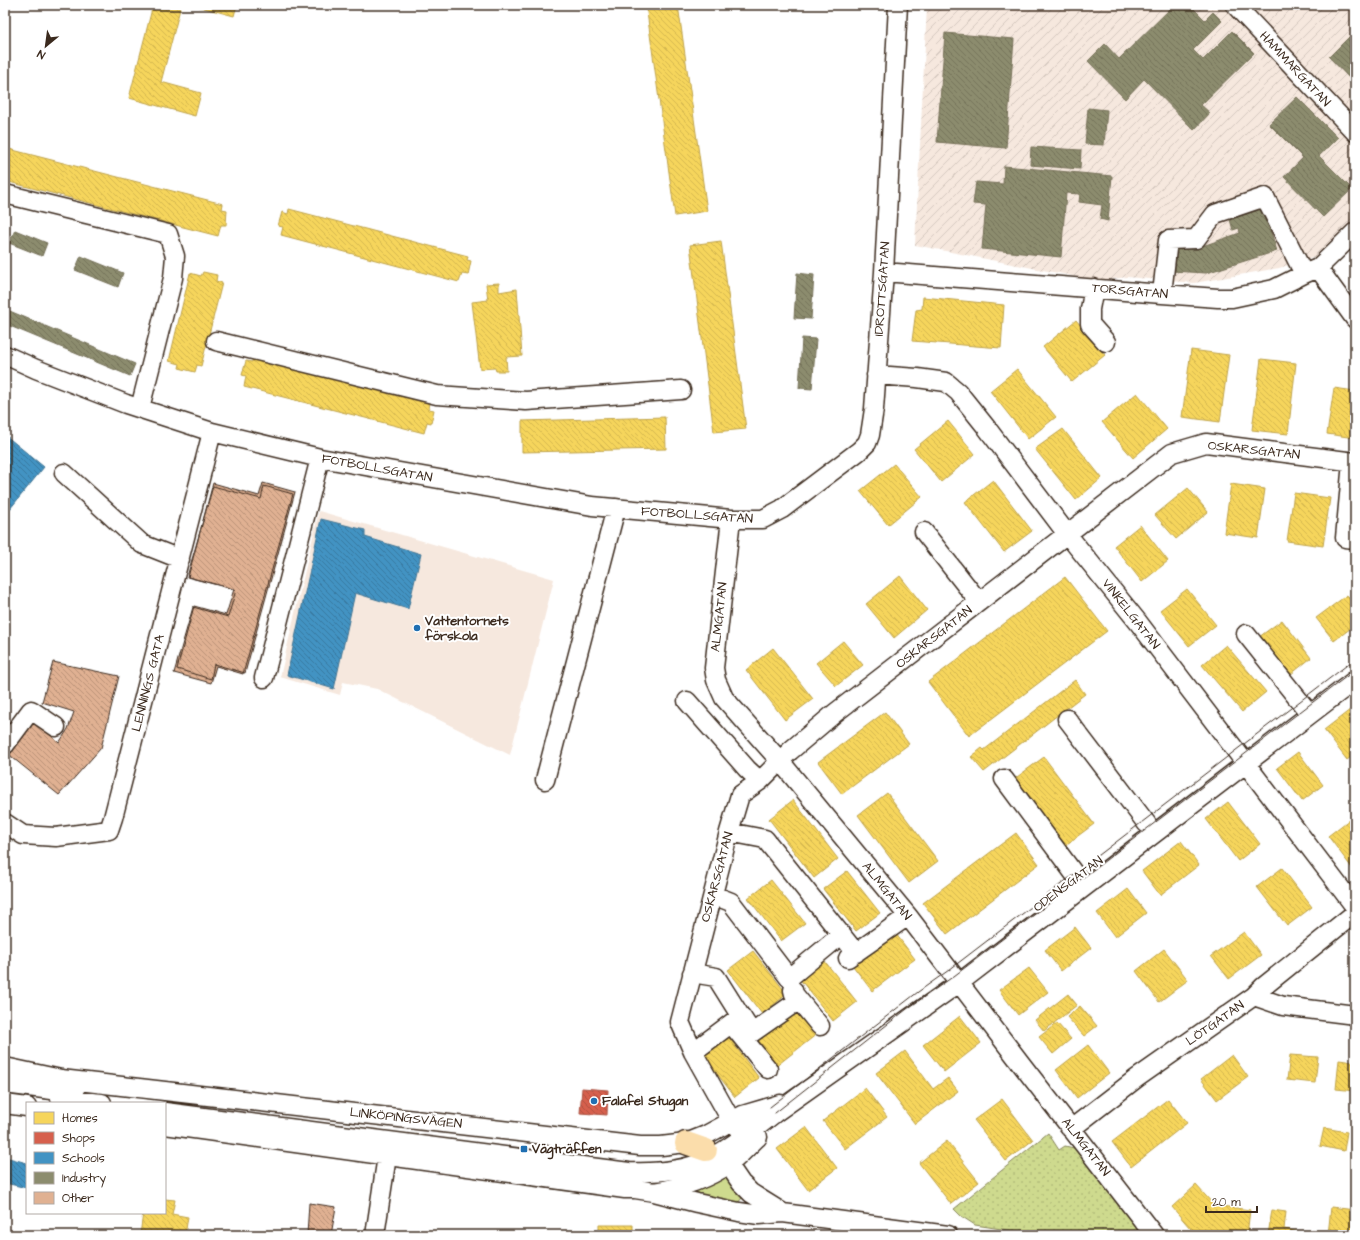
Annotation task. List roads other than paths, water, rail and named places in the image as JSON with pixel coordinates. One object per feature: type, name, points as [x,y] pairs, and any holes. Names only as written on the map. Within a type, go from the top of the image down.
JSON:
[{"type":"street","name":"IDROTTSGATAN","points":[[763,519],[782,509],[859,451],[866,443],[870,435],[884,272],[898,5]]},
{"type":"street","name":"HAMMARGATAN","points":[[1235,5],[1355,132]]},
{"type":"street","points":[[5,194],[168,234],[175,256],[173,278],[140,408]]},
{"type":"street","points":[[1162,294],[1168,240],[1196,239],[1215,214],[1265,197],[1311,271],[1355,319]]},
{"type":"street","name":"TORSGATAN","points":[[884,272],[1162,294],[1232,298],[1274,289],[1311,271],[1355,232]]},
{"type":"street","points":[[1094,288],[1090,309],[1090,324],[1106,342]]},
{"type":"street","points":[[216,341],[437,395],[526,401],[681,390]]},
{"type":"street","name":"FOTBOLLSGATAN","points":[[5,355],[36,369],[140,408],[212,432],[320,458],[585,504],[731,519],[763,519]]},
{"type":"street","name":"VINKELGATAN","points":[[876,375],[946,382],[958,392],[1067,534],[1138,622],[1355,907]]},
{"type":"street","name":"LENNINGS GATA","points":[[6,825],[23,835],[56,837],[109,830],[212,432]]},
{"type":"street","name":"OSKARSGATAN","points":[[693,1052],[680,1022],[740,795],[760,781],[790,751],[835,713],[1172,453],[1206,443],[1353,462]]},
{"type":"street","points":[[264,678],[320,458]]},
{"type":"street","points":[[1353,462],[1345,538],[1355,539]]},
{"type":"street","points":[[64,473],[142,544],[180,559]]},
{"type":"street","points":[[545,780],[616,508]]},
{"type":"street","name":"ALMGATAN","points":[[731,519],[714,668],[716,680],[724,698],[780,761],[908,916],[1154,1235]]},
{"type":"street","points":[[924,532],[979,602]]},
{"type":"street","points":[[1246,634],[1306,710]]},
{"type":"street","points":[[1004,779],[1080,882],[1306,710],[1355,665]]},
{"type":"street","points":[[1306,710],[1355,680]]},
{"type":"street","points":[[687,701],[747,769],[760,781]]},
{"type":"street","points":[[5,745],[31,710],[56,727]]},
{"type":"street","points":[[1067,719],[1147,824]]},
{"type":"street","name":"ODENSGATAN","points":[[654,1192],[673,1189],[701,1179],[709,1153],[721,1142],[743,1115],[775,1108],[955,978],[1080,882],[1147,824],[1242,759]]},
{"type":"street","points":[[729,832],[765,839],[841,935],[852,956],[908,916]]},
{"type":"street","points":[[713,895],[731,902],[789,978],[794,994],[820,1026]]},
{"type":"street","name":"LÖTGATAN","points":[[1071,1128],[1137,1078],[1254,996],[1263,987],[1355,913]]},
{"type":"street","points":[[789,978],[841,935]]},
{"type":"street","points":[[692,974],[716,977],[737,1022],[768,1069]]},
{"type":"street","points":[[1254,996],[1283,1006],[1355,1015]]},
{"type":"street","points":[[737,1022],[752,1033],[799,1000]]},
{"type":"street","points":[[736,1125],[726,1113],[693,1052],[737,1022]]},
{"type":"street","name":"LINKÖPINGSVÄGEN","points":[[5,1068],[69,1080],[640,1146],[662,1146],[709,1153]]},
{"type":"street","points":[[5,1084],[151,1102]]},
{"type":"street","points":[[5,1095],[90,1102]]},
{"type":"street","points":[[5,1104],[26,1107]]},
{"type":"street","points":[[166,1104],[638,1162],[677,1160],[709,1153]]},
{"type":"street","name":"ODENSGATAN","points":[[709,1153],[758,1137],[775,1108]]},
{"type":"street","points":[[166,1112],[360,1136],[629,1172],[660,1172],[690,1166],[705,1161],[709,1153]]},
{"type":"street","points":[[166,1126],[654,1192],[726,1210],[759,1215],[783,1213],[900,1232],[948,1235]]},
{"type":"street","points":[[709,1153],[751,1193],[783,1213]]},
{"type":"street","points":[[375,1235],[387,1156]]},
{"type":"street","points":[[646,1173],[697,1203]]},
{"type":"tram line","points":[[770,1107],[918,992],[949,970],[1355,659]]},
{"type":"tram line","points":[[775,1113],[907,1009],[954,976],[1355,670]]},
{"type":"place","name":"Vattentornets förskola","points":[[417,628]]},
{"type":"place","name":"Falafel Stugan","points":[[594,1101]]},
{"type":"place","name":"Vägträffen","points":[[524,1149]]}]
